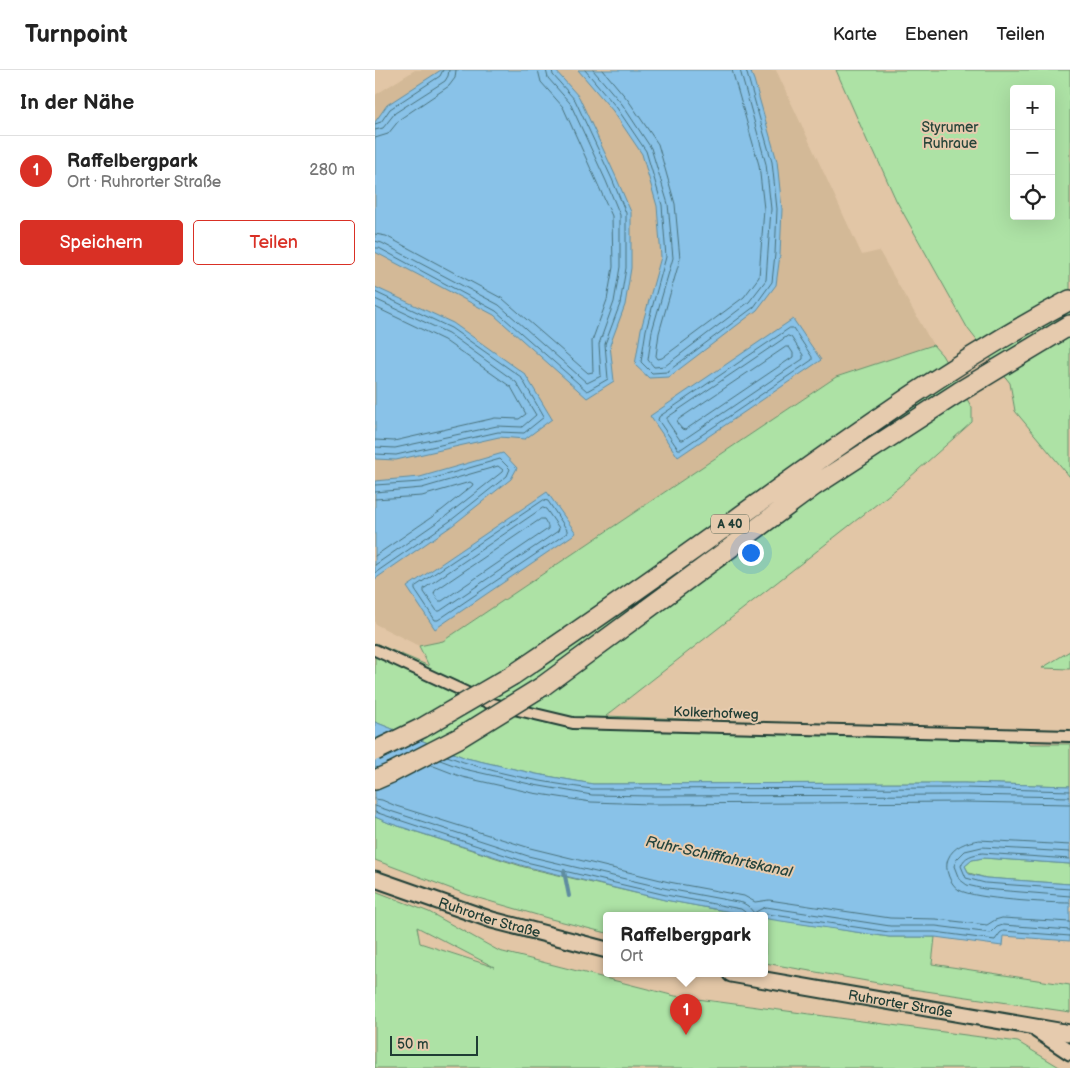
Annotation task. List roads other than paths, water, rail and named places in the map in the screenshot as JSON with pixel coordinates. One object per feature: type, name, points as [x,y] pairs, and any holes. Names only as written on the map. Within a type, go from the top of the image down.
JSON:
[{"type":"highway","name":"A 40","points":[[375,751],[422,728],[513,675],[624,600],[872,421],[946,373],[1043,314],[1070,300]]},
{"type":"highway","name":"A 40","points":[[375,780],[459,738],[543,686],[814,486],[959,392],[1070,325]]},
{"type":"main road","name":"Ruhrorter Straße","points":[[375,880],[492,920],[603,949]]},
{"type":"main road","name":"Ruhrorter Straße","points":[[748,977],[1070,1033]]},
{"type":"main road","points":[[1029,1026],[1070,1052]]},
{"type":"street","name":"Kolkerhofweg","points":[[375,650],[489,703],[573,722],[1070,736]]},
{"type":"water","points":[[441,70],[555,70],[579,97],[616,177],[631,212],[631,268],[625,305],[610,345],[614,381],[587,398],[494,315],[375,252],[375,122],[387,105]]},
{"type":"water","points":[[578,70],[750,70],[754,80],[777,161],[782,209],[780,255],[776,285],[757,310],[669,377],[649,378],[635,365],[641,329],[661,257],[657,206],[642,154],[613,111]]},
{"type":"water","points":[[375,287],[453,323],[525,374],[552,419],[525,439],[499,437],[396,460],[375,459]]},
{"type":"water","points":[[793,319],[821,360],[678,457],[650,416]]},
{"type":"water","points":[[503,453],[517,468],[511,479],[453,525],[375,579],[375,481],[420,477]]},
{"type":"water","points":[[547,492],[576,533],[435,629],[407,587]]},
{"type":"water","name":"Ruhr-Schifffahrtskanal","points":[[375,722],[466,758],[536,774],[593,784],[964,783],[1070,786],[1070,864],[983,858],[972,860],[965,866],[969,874],[986,878],[1070,884],[1070,941],[1003,936],[1002,946],[935,937],[889,937],[768,919],[768,912],[731,912],[665,900],[524,866],[375,817]]},
{"type":"waterway","points":[[564,871],[569,896]]},
{"type":"place","name":"Raffelbergpark","points":[[686,1035]]},
{"type":"park label","name":"Styrumer Ruhraue","points":[[950,136]]}]
